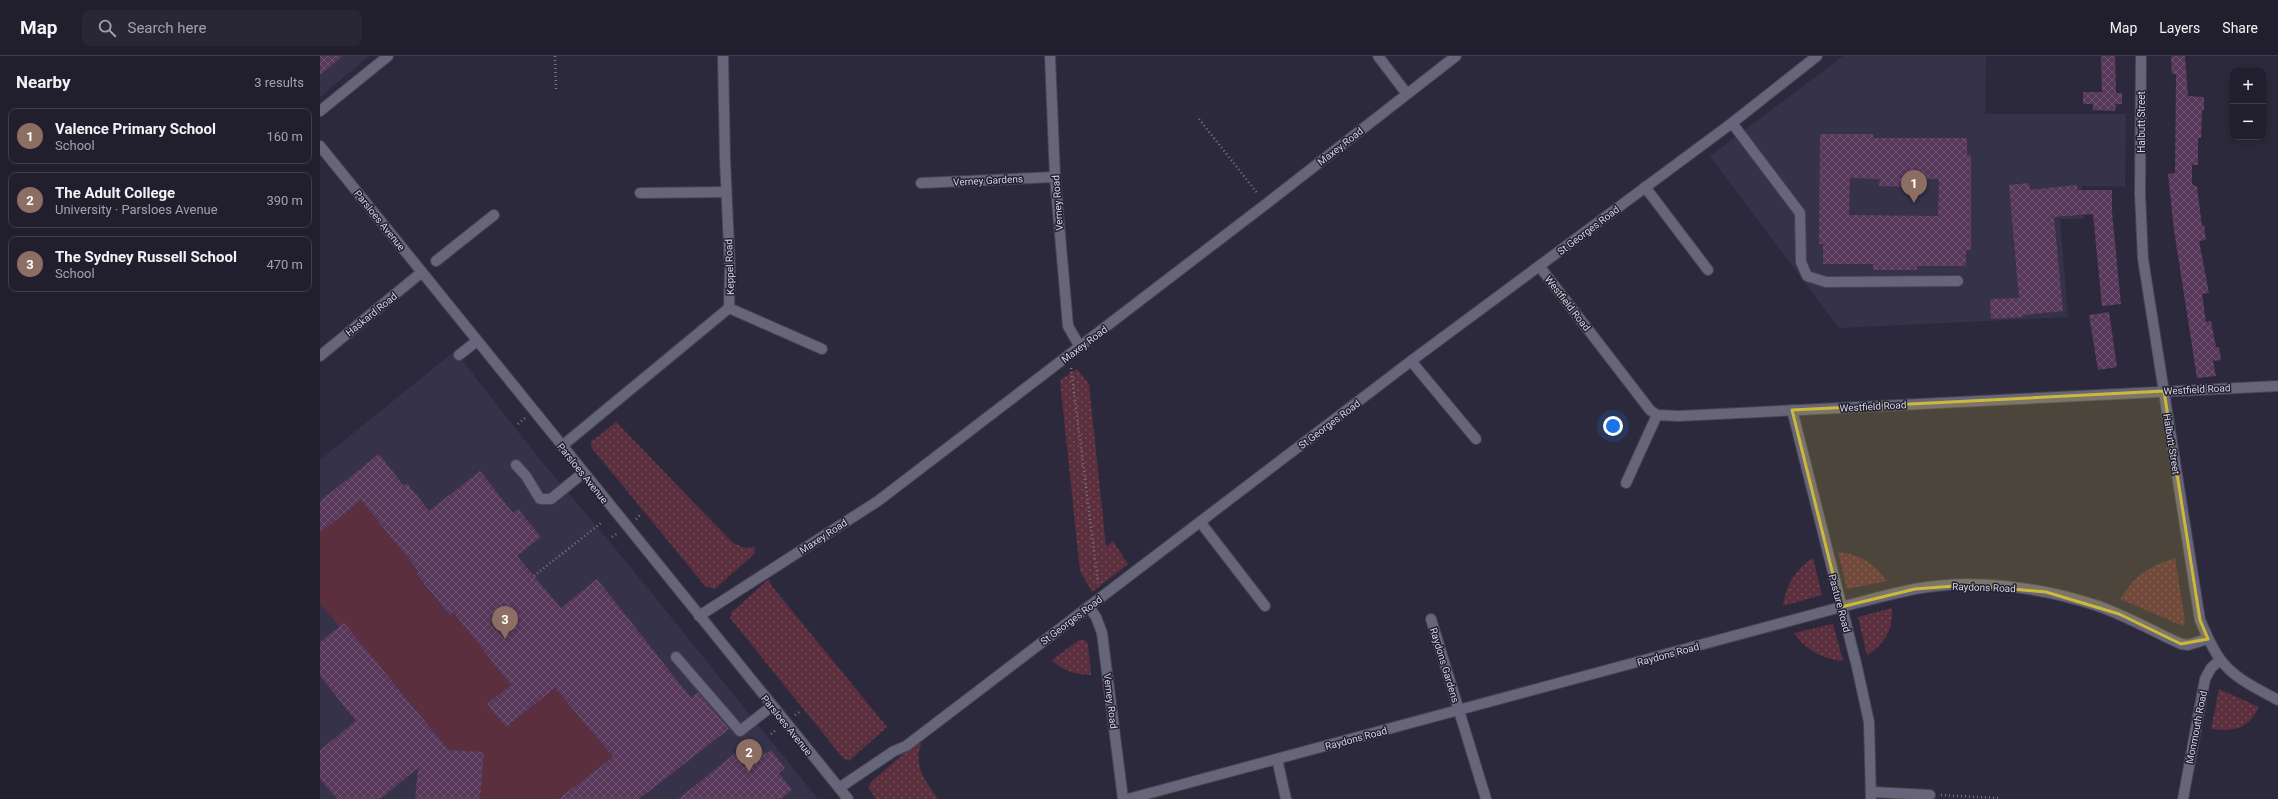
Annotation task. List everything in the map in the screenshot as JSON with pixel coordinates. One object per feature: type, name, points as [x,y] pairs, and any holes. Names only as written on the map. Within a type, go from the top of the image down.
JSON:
[{"type":"street","points":[[320,111],[388,56]]},
{"type":"street","name":"Keppel Road","points":[[562,446],[729,308],[730,269],[726,192],[723,56]]},
{"type":"street","name":"Verney Road","points":[[1050,56],[1055,177],[1068,326],[1080,347]]},
{"type":"street","points":[[1378,56],[1407,94]]},
{"type":"street","name":"Maxey Road","points":[[699,616],[878,501],[1266,204],[1456,56]]},
{"type":"street","name":"St Georges Road","points":[[838,788],[894,751],[906,746],[1201,523],[1411,361],[1540,267],[1732,123],[1817,56]]},
{"type":"street","name":"Halbutt Street","points":[[2141,56],[2140,194],[2143,259],[2200,620],[2208,639],[2220,660],[2250,685],[2278,700]]},
{"type":"street","points":[[1732,123],[1800,213],[1800,262],[1807,276],[1826,282],[1958,281]]},
{"type":"street","name":"Parsloes Avenue","points":[[320,146],[848,799]]},
{"type":"street","name":"Verney Gardens","points":[[921,183],[1055,177]]},
{"type":"street","points":[[1646,187],[1708,270]]},
{"type":"street","points":[[640,193],[726,192]]},
{"type":"street","points":[[436,261],[494,215]]},
{"type":"street","name":"Westfield Road","points":[[1540,267],[1650,410],[1657,415],[1679,416],[2278,386]]},
{"type":"street","name":"Haskard Road","points":[[320,356],[422,272]]},
{"type":"street","points":[[729,308],[822,350]]},
{"type":"street","points":[[459,355],[477,341]]},
{"type":"street","points":[[1411,361],[1476,439]]},
{"type":"street","name":"Pasture Road","points":[[1792,410],[1869,722],[1871,795]]},
{"type":"street","points":[[1626,483],[1657,415]]},
{"type":"street","points":[[516,465],[526,476],[540,499],[551,499],[583,473]]},
{"type":"street","points":[[1201,523],[1265,606]]},
{"type":"street","name":"Raydons Road","points":[[1128,799],[1841,607],[1915,589],[1968,585],[1994,586],[2046,592],[2095,605],[2119,614],[2181,644],[2188,645],[2208,639]]},
{"type":"street","name":"Verney Road","points":[[1089,607],[1096,617],[1102,633],[1123,799]]},
{"type":"street","name":"Raydons Gardens","points":[[1431,619],[1486,799]]},
{"type":"street","points":[[676,657],[740,731],[772,706]]},
{"type":"street","name":"Monmouth Road","points":[[2182,799],[2205,679],[2211,668],[2220,660]]},
{"type":"street","points":[[1277,759],[1286,799]]},
{"type":"street","points":[[1871,795],[1930,795]]},
{"type":"path","points":[[555,56],[556,90]]},
{"type":"path","points":[[1199,119],[1266,204]]},
{"type":"path","points":[[1076,364],[1071,368],[1099,591]]},
{"type":"path","points":[[518,424],[526,417]]},
{"type":"path","points":[[534,576],[601,523]]},
{"type":"path","points":[[1930,795],[1998,798]]},
{"type":"highlighted area","points":[[2164,391],[2200,620],[2208,639],[2181,644],[2119,614],[2046,592],[1968,585],[1915,589],[1841,607],[1792,410]]},
{"type":"shaded area","points":[[320,56],[369,56],[320,97]]},
{"type":"shaded area","points":[[1843,56],[1986,56],[1985,114],[2126,114],[2125,187],[2082,186],[2084,219],[2060,219],[2068,317],[1839,328],[1710,156]]},
{"type":"shaded area","points":[[455,351],[533,451],[624,559],[818,799],[320,799],[320,460]]},
{"type":"shaded area","points":[[1077,369],[1089,384],[1106,547],[1113,541],[1128,564],[1092,592],[1080,571],[1060,380]]},
{"type":"shaded area","points":[[616,422],[733,543],[745,548],[755,547],[754,554],[715,589],[705,586],[591,447],[591,442]]},
{"type":"shaded area","points":[[361,500],[419,572],[416,575],[448,615],[453,612],[511,685],[488,704],[506,727],[555,688],[613,757],[558,799],[480,799],[484,753],[442,749],[446,746],[396,685],[339,627],[320,603],[320,523],[325,529]]},
{"type":"shaded area","points":[[1838,552],[1853,555],[1866,560],[1877,569],[1887,581],[1847,589]]},
{"type":"shaded area","points":[[1813,558],[1822,595],[1783,606],[1786,591],[1792,578],[1801,567]]},
{"type":"shaded area","points":[[2175,558],[2185,621],[2183,626],[2120,599],[2132,583],[2143,572]]},
{"type":"shaded area","points":[[769,579],[771,585],[887,727],[849,761],[843,758],[730,618],[732,612]]},
{"type":"shaded area","points":[[1892,608],[1891,623],[1887,636],[1879,646],[1867,655],[1858,617]]},
{"type":"shaded area","points":[[1833,624],[1843,661],[1821,656],[1815,653],[1809,649],[1794,633]]},
{"type":"shaded area","points":[[1079,640],[1084,640],[1088,644],[1091,675],[1070,672],[1052,660]]},
{"type":"shaded area","points":[[2219,689],[2259,707],[2255,715],[2245,725],[2227,730],[2211,729]]},
{"type":"shaded area","points":[[918,741],[921,744],[919,759],[922,773],[938,799],[876,799],[868,787],[871,782]]},
{"type":"building","points":[[320,56],[343,56],[320,75]]},
{"type":"building","points":[[2101,56],[2115,56],[2116,93],[2122,93],[2122,104],[2116,104],[2115,111],[2093,110],[2093,104],[2083,104],[2083,92],[2102,92]]},
{"type":"building","points":[[2171,56],[2185,56],[2188,96],[2204,97],[2201,138],[2198,138],[2198,165],[2192,165],[2192,184],[2197,187],[2202,226],[2204,225],[2206,240],[2199,241],[2209,293],[2202,294],[2206,322],[2211,321],[2216,347],[2219,347],[2221,360],[2213,361],[2216,376],[2197,378],[2174,230],[2168,174],[2175,173],[2176,74],[2172,74]]},
{"type":"building","points":[[1820,134],[1873,134],[1873,138],[1967,138],[1967,155],[1971,155],[1971,250],[1966,250],[1966,266],[1917,266],[1917,270],[1873,270],[1873,264],[1823,264],[1823,244],[1819,244]],"holes":[[[1850,178],[1880,179],[1879,186],[1911,187],[1911,179],[1939,179],[1938,216],[1849,215]]]},
{"type":"building","points":[[2029,183],[2030,190],[2077,185],[2077,190],[2112,190],[2112,212],[2121,304],[2102,306],[2093,214],[2054,217],[2063,311],[2023,315],[2023,317],[1991,319],[1990,299],[2019,298],[2009,185]]},
{"type":"building","points":[[2109,312],[2117,367],[2098,370],[2089,315]]},
{"type":"building","points":[[379,454],[404,486],[407,483],[429,511],[480,471],[513,513],[518,509],[541,537],[517,556],[561,608],[597,579],[691,698],[698,692],[729,729],[639,799],[558,799],[613,757],[555,688],[506,727],[487,704],[511,685],[453,612],[449,615],[416,574],[419,572],[361,500],[320,533],[320,501]]},
{"type":"building","points":[[344,623],[449,750],[484,752],[480,799],[415,799],[418,768],[380,799],[337,799],[320,779],[320,750],[356,721],[320,676],[320,642]]},
{"type":"building","points":[[753,739],[766,754],[771,750],[785,768],[779,773],[792,790],[781,799],[678,799]]},
{"type":"place","name":"Valence Primary School","points":[[1914,203]]},
{"type":"place","name":"The Sydney Russell School","points":[[505,639]]},
{"type":"place","name":"The Adult College","points":[[749,772]]}]
